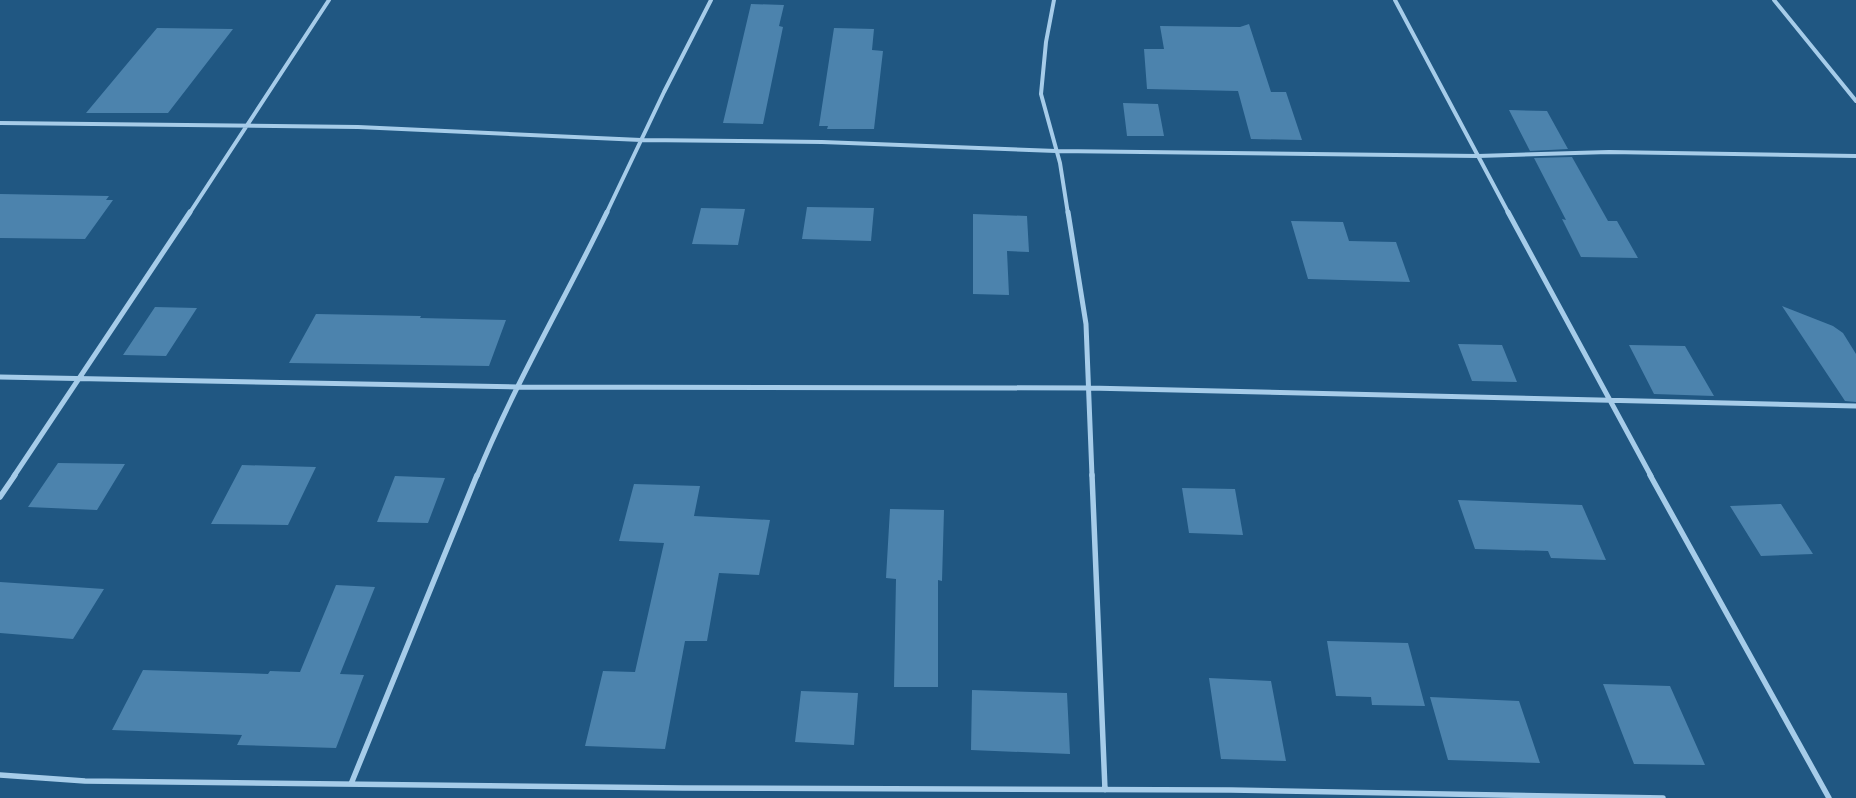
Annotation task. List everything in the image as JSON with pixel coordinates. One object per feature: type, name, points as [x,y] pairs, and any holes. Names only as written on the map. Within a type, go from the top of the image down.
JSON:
[{"type":"street","points":[[0,497],[329,0]]},
{"type":"street","points":[[351,784],[495,431],[581,266],[711,0]]},
{"type":"street","points":[[1054,0],[1046,42],[1041,94],[1056,151],[1086,324],[1105,790]]},
{"type":"street","points":[[1395,0],[1609,399],[1829,798]]},
{"type":"street","points":[[1774,0],[1856,101]]},
{"type":"street","points":[[0,123],[248,125],[641,140],[822,142],[1056,151],[1478,156],[1609,152],[1856,156]]},
{"type":"street","points":[[0,377],[518,386],[1089,388],[1856,406]]},
{"type":"street","points":[[0,775],[85,780],[351,784],[683,788],[1231,790],[1663,798]]},
{"type":"building","points":[[751,4],[784,5],[779,26],[783,27],[763,124],[723,123]]},
{"type":"building","points":[[1249,24],[1271,92],[1286,92],[1302,140],[1251,139],[1238,91],[1147,89],[1144,49],[1164,49],[1160,26],[1240,27]]},
{"type":"building","points":[[157,28],[233,29],[168,113],[86,113]]},
{"type":"building","points":[[834,28],[874,29],[872,50],[883,51],[874,129],[827,129],[828,126],[819,126]]},
{"type":"building","points":[[1123,103],[1158,104],[1164,136],[1127,136]]},
{"type":"building","points":[[1509,110],[1547,111],[1568,149],[1530,151]]},
{"type":"building","points":[[1572,157],[1608,221],[1617,221],[1638,258],[1581,257],[1562,219],[1566,220],[1534,158]]},
{"type":"building","points":[[0,194],[109,196],[106,200],[113,200],[85,239],[0,238]]},
{"type":"building","points":[[807,207],[874,208],[871,241],[802,239]]},
{"type":"building","points":[[701,208],[745,209],[738,245],[692,244]]},
{"type":"building","points":[[973,214],[1027,216],[1029,252],[1007,251],[1009,295],[973,294]]},
{"type":"building","points":[[1291,221],[1343,222],[1349,241],[1396,242],[1410,282],[1308,279]]},
{"type":"building","points":[[1782,306],[1833,326],[1843,333],[1856,354],[1856,402],[1845,401]]},
{"type":"building","points":[[155,307],[197,308],[166,356],[123,355]]},
{"type":"building","points":[[316,314],[506,320],[489,366],[289,363]]},
{"type":"building","points":[[1458,344],[1502,345],[1517,382],[1472,381]]},
{"type":"building","points":[[1629,345],[1685,346],[1714,396],[1654,394]]},
{"type":"building","points":[[58,463],[125,464],[97,510],[28,507]]},
{"type":"building","points":[[242,465],[316,467],[288,525],[211,524]]},
{"type":"building","points":[[395,476],[445,478],[428,523],[377,522]]},
{"type":"building","points":[[634,484],[700,486],[694,516],[770,520],[759,575],[719,573],[707,641],[685,641],[665,749],[585,746],[603,671],[635,672],[664,543],[619,541]]},
{"type":"building","points":[[1182,488],[1235,489],[1243,535],[1189,533]]},
{"type":"building","points":[[1458,500],[1582,505],[1606,560],[1551,558],[1548,551],[1475,549]]},
{"type":"building","points":[[1781,504],[1813,554],[1761,556],[1730,506]]},
{"type":"building","points":[[890,509],[944,510],[942,581],[938,580],[938,687],[894,687],[896,579],[886,578]]},
{"type":"building","points":[[0,582],[104,589],[73,639],[0,633]]},
{"type":"building","points":[[336,585],[375,587],[340,674],[364,675],[336,748],[237,745],[242,735],[112,730],[143,670],[268,674],[270,671],[300,672]]},
{"type":"building","points":[[1327,641],[1408,643],[1425,706],[1372,705],[1371,697],[1336,696]]},
{"type":"building","points":[[1209,678],[1271,681],[1286,761],[1221,759]]},
{"type":"building","points":[[1603,684],[1670,686],[1705,765],[1634,764]]},
{"type":"building","points":[[972,690],[1067,693],[1070,754],[971,750]]},
{"type":"building","points":[[801,691],[858,693],[854,745],[795,742]]},
{"type":"building","points":[[1430,697],[1519,701],[1540,763],[1448,760]]}]
